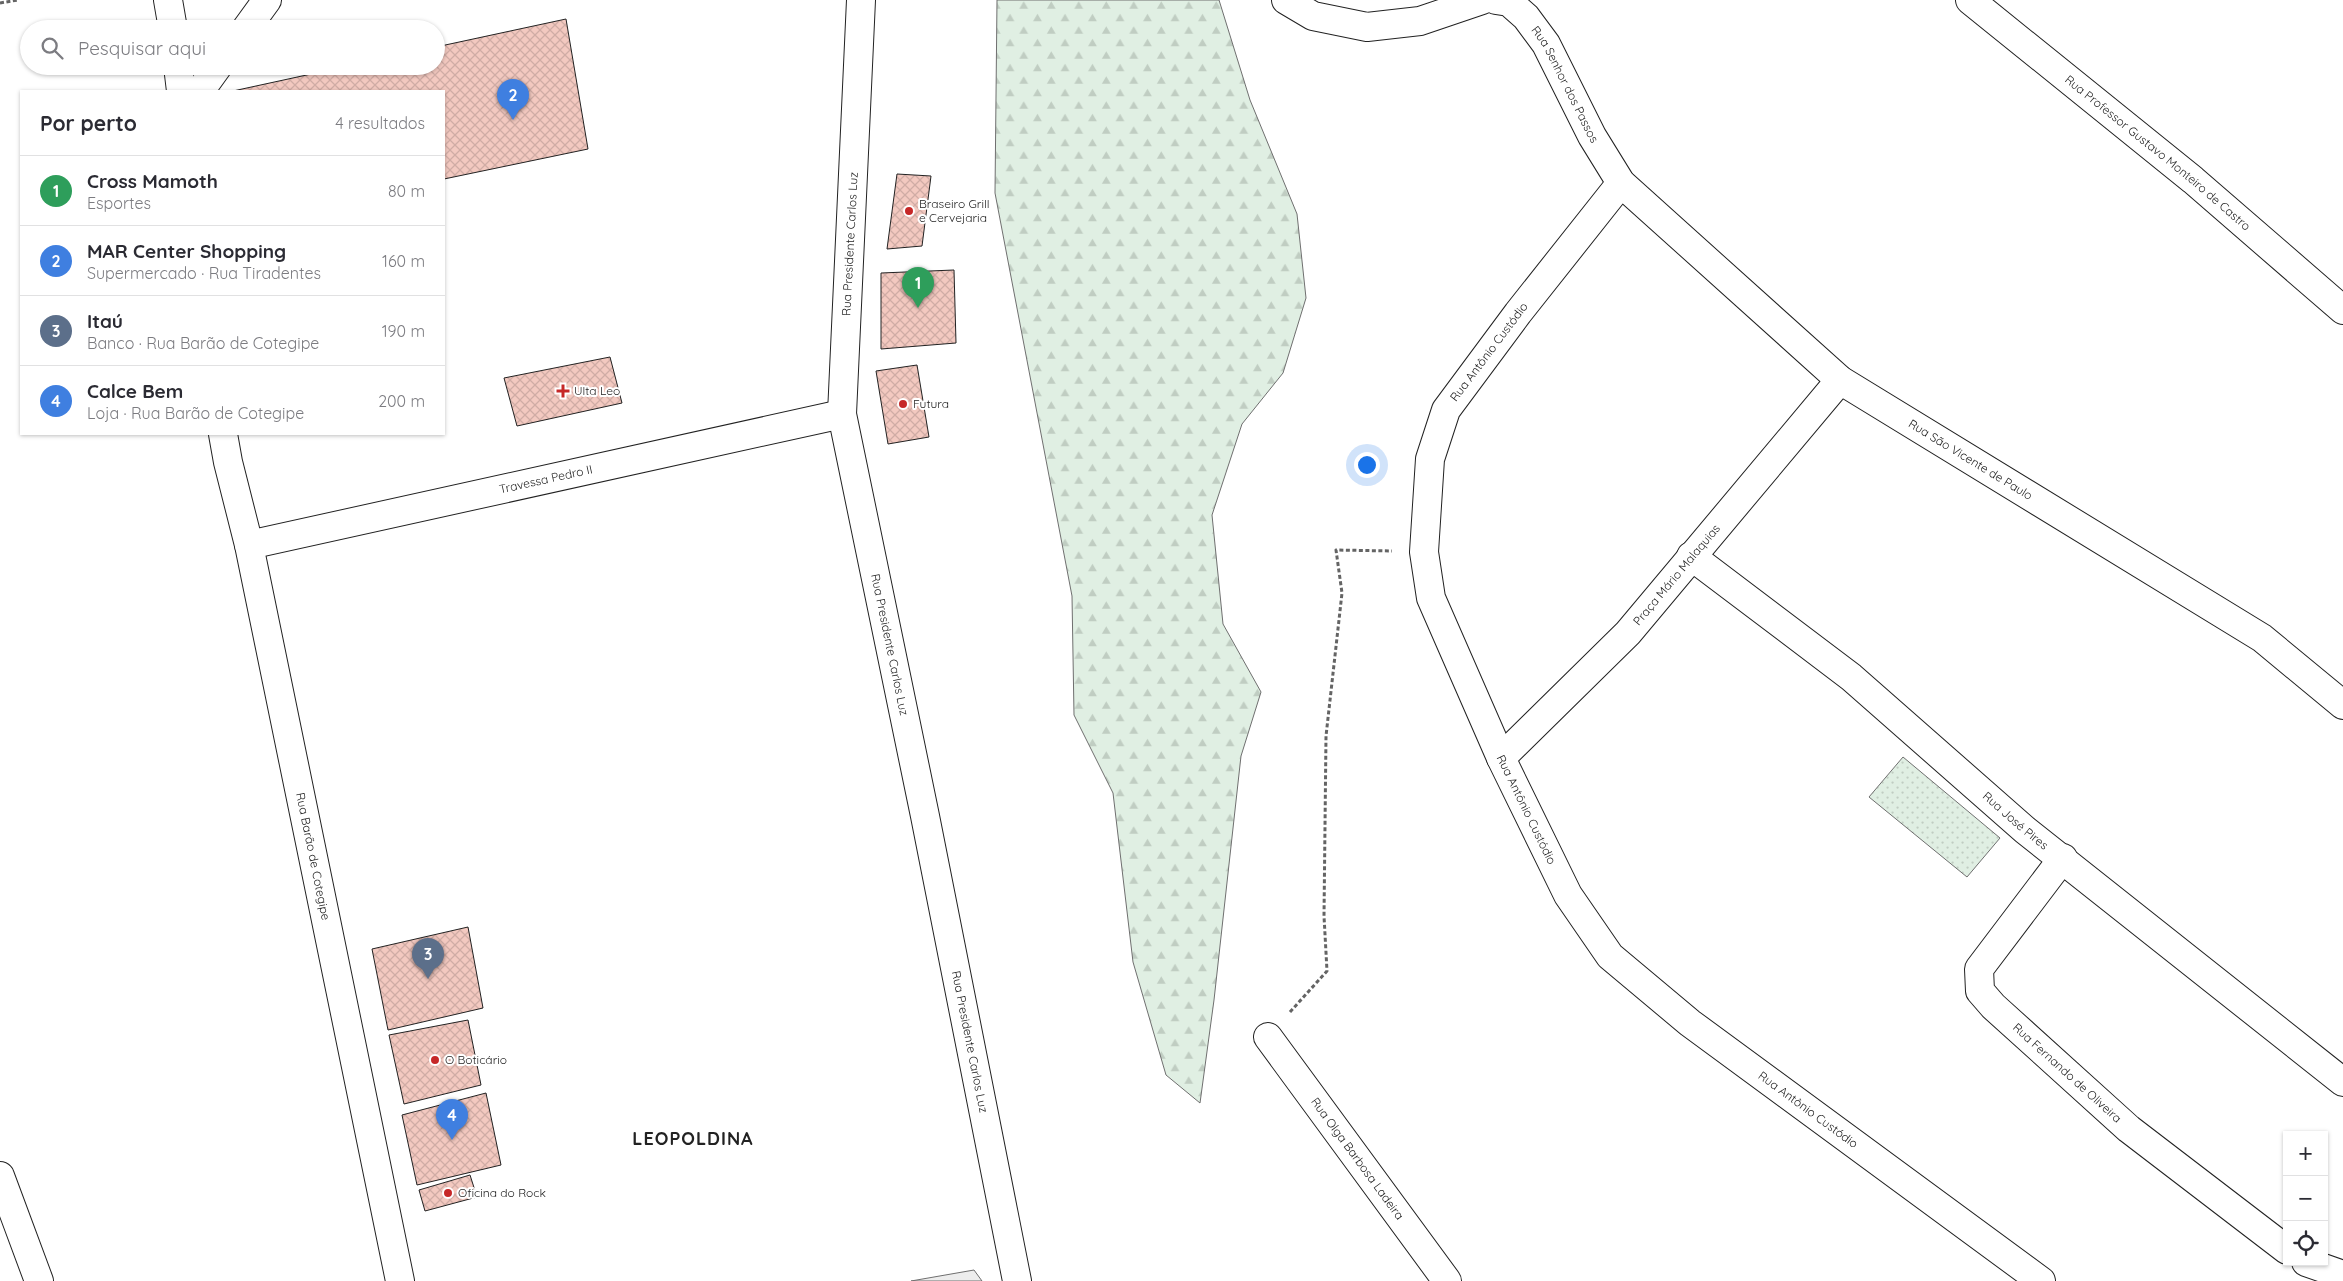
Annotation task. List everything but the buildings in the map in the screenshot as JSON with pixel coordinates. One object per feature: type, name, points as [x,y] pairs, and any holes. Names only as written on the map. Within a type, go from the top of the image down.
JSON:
[{"type":"street","points":[[168,0],[171,20]]},
{"type":"street","points":[[253,20],[267,0]]},
{"type":"street","name":"Rua Presidente Carlos Luz","points":[[861,0],[842,414],[925,816],[1017,1281]]},
{"type":"street","points":[[1286,0],[1313,16],[1367,27],[1420,21],[1482,0]]},
{"type":"street","name":"Rua Senhor dos Passos","points":[[1496,0],[1509,2],[1526,17],[1546,44],[1592,136],[1621,183]]},
{"type":"street","name":"Rua Professor Gustavo Monteiro de Castro","points":[[1970,0],[2193,180],[2343,310]]},
{"type":"street","points":[[179,75],[180,90]]},
{"type":"street","points":[[201,90],[212,75]]},
{"type":"street","name":"Rua São Vicente de Paulo","points":[[1621,183],[1840,380],[2262,638],[2343,705]]},
{"type":"street","name":"Rua Antônio Custódio","points":[[1621,183],[1518,313],[1446,410],[1430,459],[1424,552],[1431,598],[1501,758],[1568,895],[1610,956],[1690,1024],[2041,1281]]},
{"type":"street","name":"Praça Mário Malaquias","points":[[1501,758],[1628,633],[1840,380]]},
{"type":"street","name":"Travessa Pedro II","points":[[249,545],[842,414]]},
{"type":"street","name":"Rua Barão de Cotegipe","points":[[223,435],[249,545],[400,1281]]},
{"type":"street","name":"Rua José Pires","points":[[1691,556],[1851,677],[2025,830],[2343,1082]]},
{"type":"street","name":"Rua Fernando de Oliveira","points":[[2062,858],[1979,969],[1980,991],[1993,1006],[2129,1129],[2283,1247]]},
{"type":"street","name":"Rua Olga Barbosa Ladeira","points":[[1268,1037],[1447,1281]]},
{"type":"street","points":[[0,1176],[39,1281]]},
{"type":"street","points":[[2317,1266],[2343,1275]]},
{"type":"path","points":[[0,3],[18,0]]},
{"type":"path","points":[[1268,1037],[1327,971],[1324,916],[1326,736],[1342,593],[1336,550],[1424,552]]},
{"type":"green space","points":[[997,0],[1219,0],[1250,100],[1297,214],[1306,298],[1283,373],[1242,424],[1212,515],[1223,624],[1261,692],[1241,756],[1214,1000],[1200,1103],[1166,1075],[1133,962],[1113,793],[1074,715],[1072,596],[995,193]]},
{"type":"green space","points":[[1903,757],[2000,838],[1967,877],[1869,797]]},
{"type":"shaded area","points":[[974,1270],[982,1281],[911,1281]]},
{"type":"place","name":"MAR Center Shopping","points":[[513,120]]},
{"type":"place","name":"Braseiro Grill e Cervejaria","points":[[909,211]]},
{"type":"place","name":"Cross Mamoth","points":[[918,308]]},
{"type":"place","name":"Ulta Leo","points":[[563,391]]},
{"type":"place","name":"Futura","points":[[903,404]]},
{"type":"place","name":"Itaú","points":[[428,979]]},
{"type":"place","name":"O Boticário","points":[[435,1060]]},
{"type":"place","name":"Calce Bem","points":[[452,1140]]},
{"type":"place","name":"Oficina do Rock","points":[[448,1193]]},
{"type":"district","name":"LEOPOLDINA","points":[[693,1139]]}]
